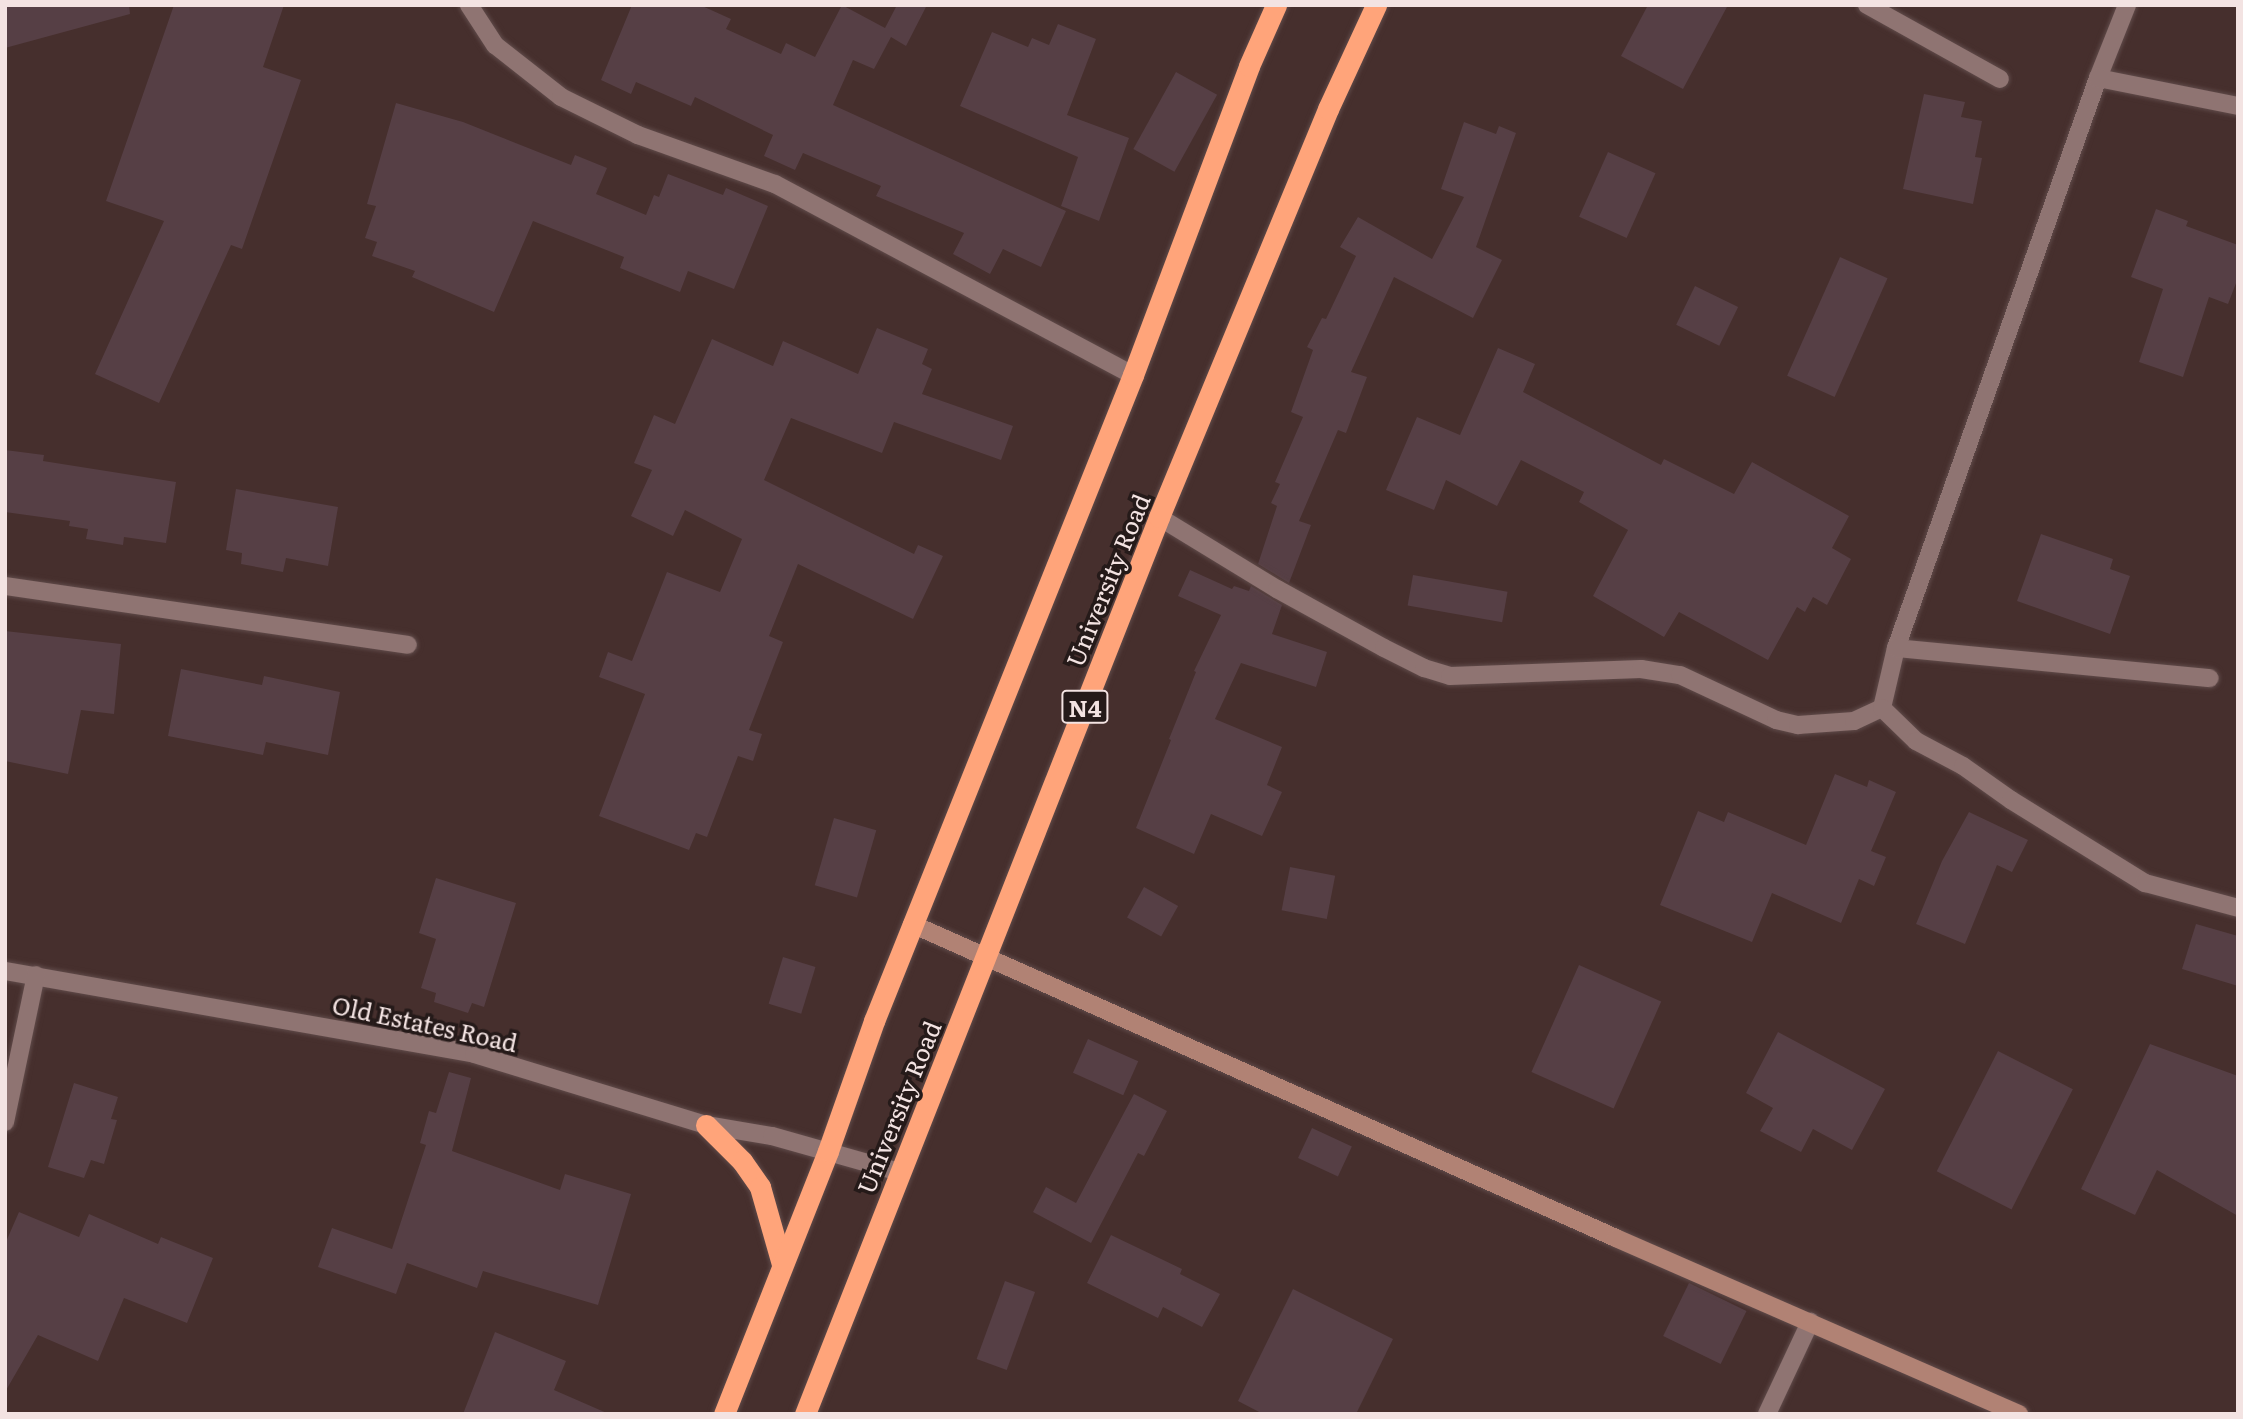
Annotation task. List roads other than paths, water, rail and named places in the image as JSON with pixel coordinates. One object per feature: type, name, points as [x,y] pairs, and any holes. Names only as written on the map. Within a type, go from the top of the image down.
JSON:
[{"type":"highway","name":"University Road","points":[[724,1414],[828,1150],[912,924],[1133,375],[1249,66],[1276,5]]},
{"type":"highway","name":"University Road","points":[[805,1414],[1159,517],[1323,122],[1376,5]]},
{"type":"highway","points":[[706,1125],[742,1161],[760,1187],[782,1264]]},
{"type":"street","points":[[469,5],[495,45],[561,97],[638,135],[775,184],[1133,375]]},
{"type":"street","points":[[1867,5],[2000,79]]},
{"type":"street","points":[[1882,708],[1896,648],[2098,78],[2127,5]]},
{"type":"street","points":[[2098,78],[2238,106]]},
{"type":"street","points":[[1159,517],[1277,589],[1384,648],[1424,668],[1450,676],[1641,669],[1680,675],[1776,720],[1798,725],[1854,721],[1882,708]]},
{"type":"street","points":[[5,586],[408,645]]},
{"type":"street","points":[[1896,648],[2210,678]]},
{"type":"street","points":[[1882,708],[1916,741],[1963,766],[2032,814],[2145,883],[2238,908]]},
{"type":"street","points":[[912,924],[2019,1414]]},
{"type":"street","name":"Old Estates Road","points":[[5,971],[474,1054],[706,1125],[772,1136],[899,1172]]},
{"type":"street","points":[[5,1122],[36,975]]},
{"type":"street","points":[[1767,1414],[1810,1322]]}]
